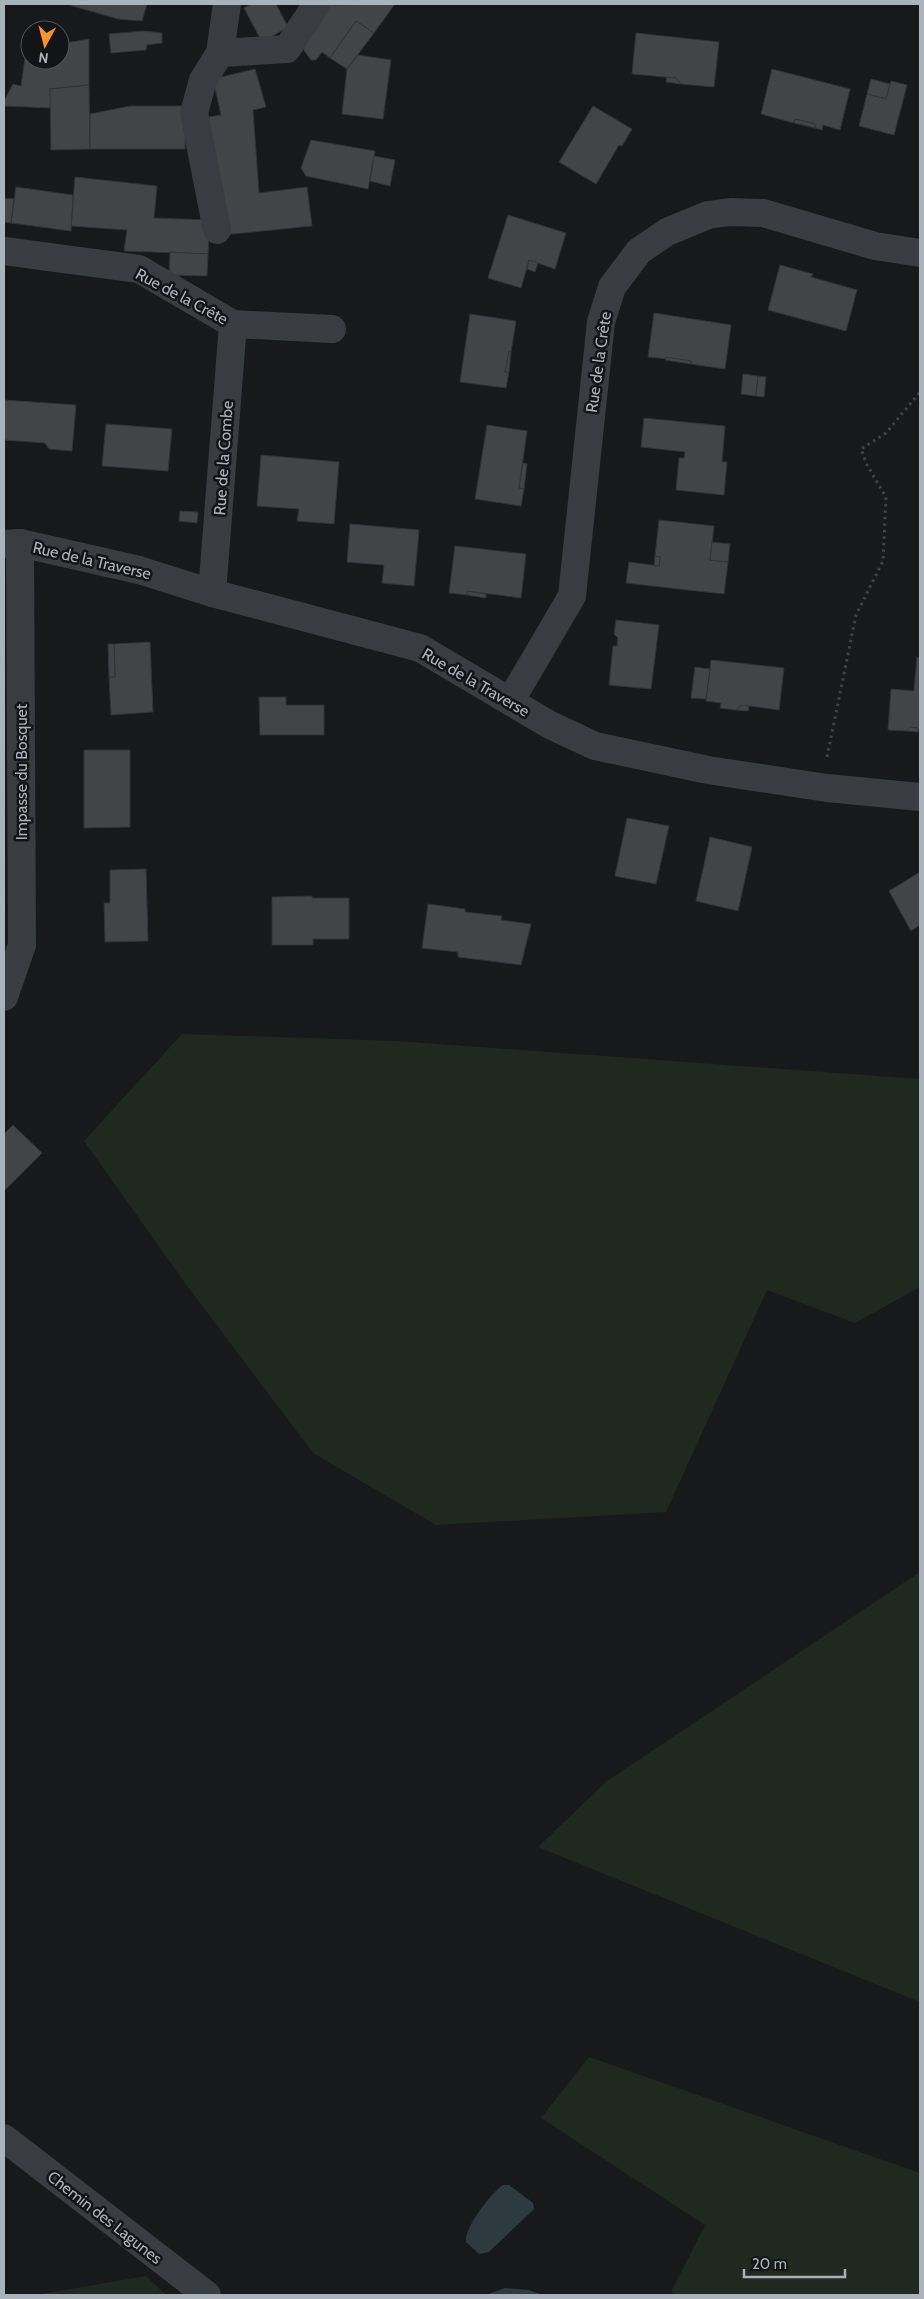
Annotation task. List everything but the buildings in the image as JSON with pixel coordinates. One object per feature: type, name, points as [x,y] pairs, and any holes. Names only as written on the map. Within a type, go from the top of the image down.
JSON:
[{"type":"street","points":[[217,230],[194,113],[202,80],[220,53],[227,4]]},
{"type":"street","points":[[220,53],[287,49],[317,4]]},
{"type":"street","name":"Rue de la Crête","points":[[511,700],[572,596],[601,322],[612,288],[639,251],[667,232],[708,216],[730,212],[763,213],[876,246],[920,253]]},
{"type":"street","name":"Rue de la Crête","points":[[4,252],[139,269],[233,324],[332,329]]},
{"type":"street","name":"Rue de la Combe","points":[[212,593],[233,324]]},
{"type":"street","name":"Rue de la Traverse","points":[[12,544],[139,570],[212,593],[420,648],[511,700],[550,725],[595,746],[708,770],[822,787],[920,797]]},
{"type":"street","name":"Impasse du Bosquet","points":[[4,997],[22,945],[12,544]]},
{"type":"street","name":"Chemin des Lagunes","points":[[4,2138],[207,2295]]},
{"type":"path","points":[[822,787],[856,615],[883,561],[886,497],[867,466],[861,449],[886,433],[920,392]]},
{"type":"shaded area","points":[[182,1034],[396,1041],[920,1079],[920,1287],[855,1323],[767,1290],[666,1512],[436,1525],[313,1453],[185,1283],[84,1141]]},
{"type":"shaded area","points":[[920,1572],[920,2002],[538,1847],[607,1781]]},
{"type":"shaded area","points":[[589,2057],[920,2173],[920,2295],[673,2295],[672,2290],[705,2225],[541,2118]]},
{"type":"shaded area","points":[[503,2185],[509,2185],[533,2203],[534,2209],[489,2252],[479,2254],[466,2242],[466,2236],[479,2211]]},
{"type":"shaded area","points":[[146,2276],[166,2295],[36,2295]]},
{"type":"shaded area","points":[[505,2288],[529,2290],[543,2295],[486,2295]]}]
